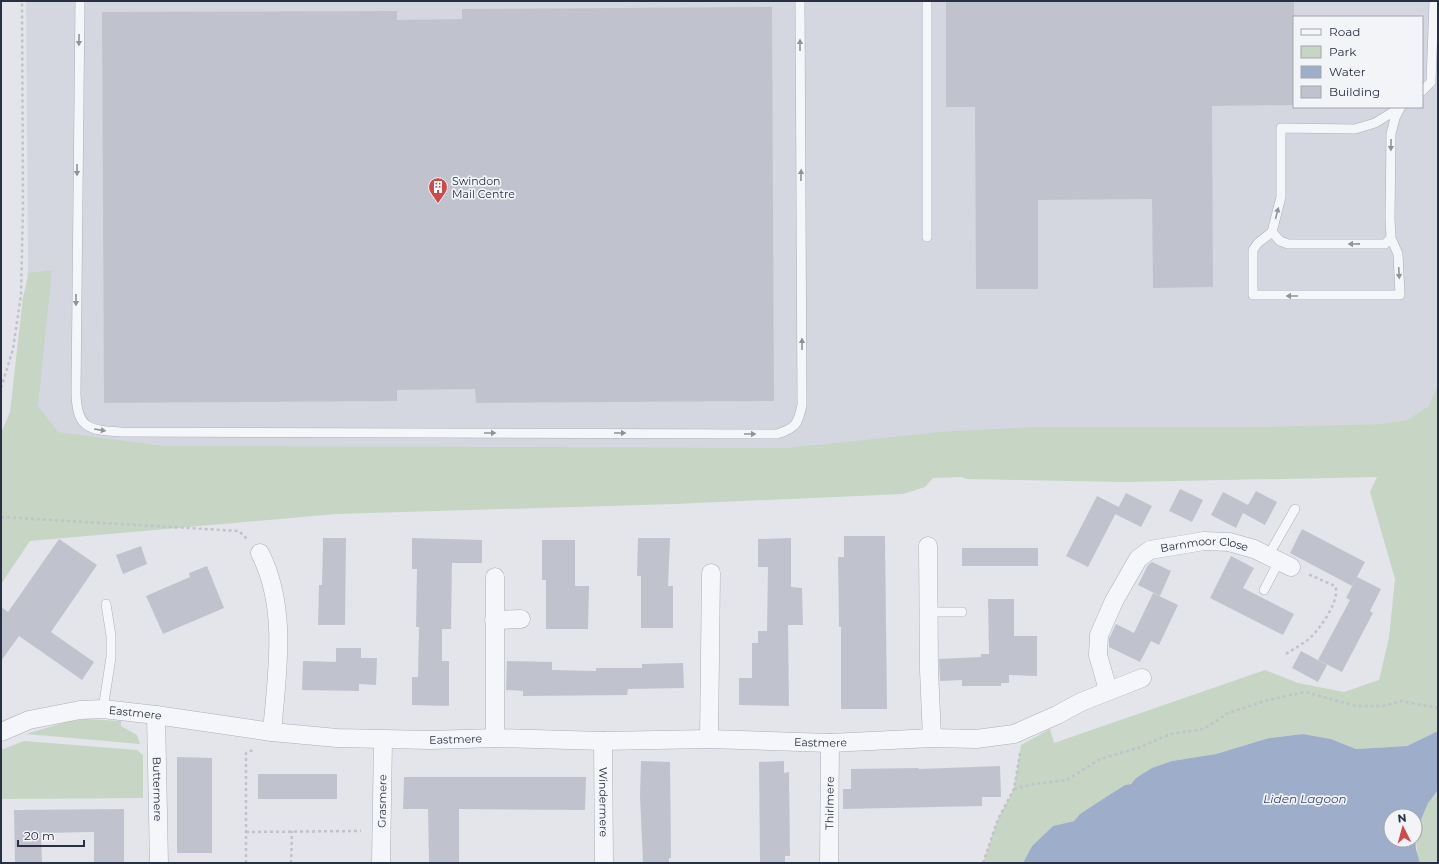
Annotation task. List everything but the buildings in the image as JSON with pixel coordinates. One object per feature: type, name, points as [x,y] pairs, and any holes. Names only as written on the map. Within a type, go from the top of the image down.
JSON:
[{"type":"street","name":"Barnmoor Close","points":[[1108,690],[1098,655],[1097,647],[1099,635],[1114,601],[1138,559],[1150,550],[1204,541],[1242,544],[1279,561]]},
{"type":"street","points":[[928,546],[928,612],[932,738]]},
{"type":"street","points":[[260,553],[268,568],[278,627],[272,732]]},
{"type":"street","points":[[709,739],[711,573]]},
{"type":"street","name":"Eastmere","points":[[494,577],[495,738]]},
{"type":"street","points":[[494,620],[521,619]]},
{"type":"street","name":"Eastmere","points":[[1,732],[30,720],[80,710],[103,709],[156,715],[272,732],[337,738],[383,740],[495,738],[603,741],[709,739],[830,743],[932,738],[976,738],[1014,734],[1108,690],[1142,678]]},
{"type":"street","name":"Buttermere","points":[[156,715],[159,863]]},
{"type":"street","name":"Grasmere","points":[[381,863],[383,740]]},
{"type":"street","name":"Windermere","points":[[603,741],[604,863]]},
{"type":"street","name":"Thirlmere","points":[[829,863],[830,743]]},
{"type":"lane","points":[[80,1],[76,408],[80,419],[87,427],[98,430],[121,432],[769,434],[790,430],[798,421],[802,405],[800,1]]},
{"type":"lane","points":[[927,1],[927,237]]},
{"type":"lane","points":[[1423,91],[1431,82],[1434,1]]},
{"type":"lane","points":[[1399,108],[1376,122],[1355,129],[1281,128],[1281,197],[1272,232],[1253,250],[1253,295],[1400,295],[1398,254],[1391,238],[1391,134],[1395,118],[1400,108]]},
{"type":"lane","points":[[1272,232],[1280,241],[1288,244],[1385,244],[1391,238]]},
{"type":"lane","points":[[1264,590],[1279,561],[1294,509]]},
{"type":"lane","points":[[103,709],[111,657],[111,636],[106,604]]},
{"type":"lane","points":[[928,612],[962,612]]},
{"type":"path","points":[[1,388],[12,349],[21,295],[23,207],[22,1]]},
{"type":"path","points":[[1,517],[239,531],[260,553]]},
{"type":"path","points":[[1279,561],[1336,586],[1337,594],[1334,603],[1316,631],[1302,644],[1286,654]]},
{"type":"path","points":[[1014,789],[1034,784],[1067,780],[1100,759],[1138,748],[1170,734],[1204,729],[1228,713],[1268,700],[1305,692],[1356,706],[1383,706],[1401,701],[1438,708]]},
{"type":"path","points":[[246,863],[246,753],[260,747],[267,741],[272,732]]},
{"type":"path","points":[[983,863],[998,819],[1014,789],[1021,745],[1014,734]]},
{"type":"path","points":[[246,832],[381,830]]},
{"type":"path","points":[[291,863],[292,831]]},
{"type":"shaded area","name":"Swindon Mail Centre","points":[[26,1],[1438,1],[1438,386],[1430,406],[1407,420],[1380,424],[1254,427],[955,474],[33,447],[25,302],[28,267]]},
{"type":"green space","points":[[52,270],[38,406],[58,432],[164,446],[788,448],[940,432],[1033,427],[1254,427],[1380,424],[1407,420],[1429,406],[1438,386],[1438,731],[1407,746],[1356,749],[1331,739],[1303,734],[1269,738],[1216,754],[1172,761],[1136,778],[1131,784],[1125,785],[1080,814],[1074,821],[1053,826],[1032,846],[1023,863],[983,863],[998,819],[1014,789],[1021,745],[1050,729],[1054,743],[1265,670],[1298,683],[1344,692],[1379,680],[1389,638],[1395,579],[1370,492],[1377,477],[1126,482],[967,479],[961,477],[933,478],[925,487],[903,494],[675,504],[336,514],[30,541],[1,584],[1,433],[10,412],[23,297],[29,273]]},
{"type":"green space","points":[[86,719],[121,721],[121,726],[137,735],[140,744],[26,734],[66,722]]},
{"type":"green space","points":[[24,741],[137,750],[143,755],[143,798],[1,799],[1,750]]},
{"type":"green space","points":[[1438,790],[1438,863],[1420,863],[1417,848],[1423,848],[1423,811]]},
{"type":"water","name":"Liden Lagoon","points":[[1438,731],[1438,790],[1428,803],[1423,815],[1423,808],[1383,808],[1383,848],[1416,848],[1420,863],[1023,863],[1032,846],[1053,826],[1074,821],[1080,814],[1125,785],[1131,784],[1136,778],[1152,768],[1172,761],[1216,754],[1269,738],[1303,734],[1331,739],[1356,749],[1407,746]]},
{"type":"place","name":"Swindon Mail Centre","points":[[438,204]]}]
